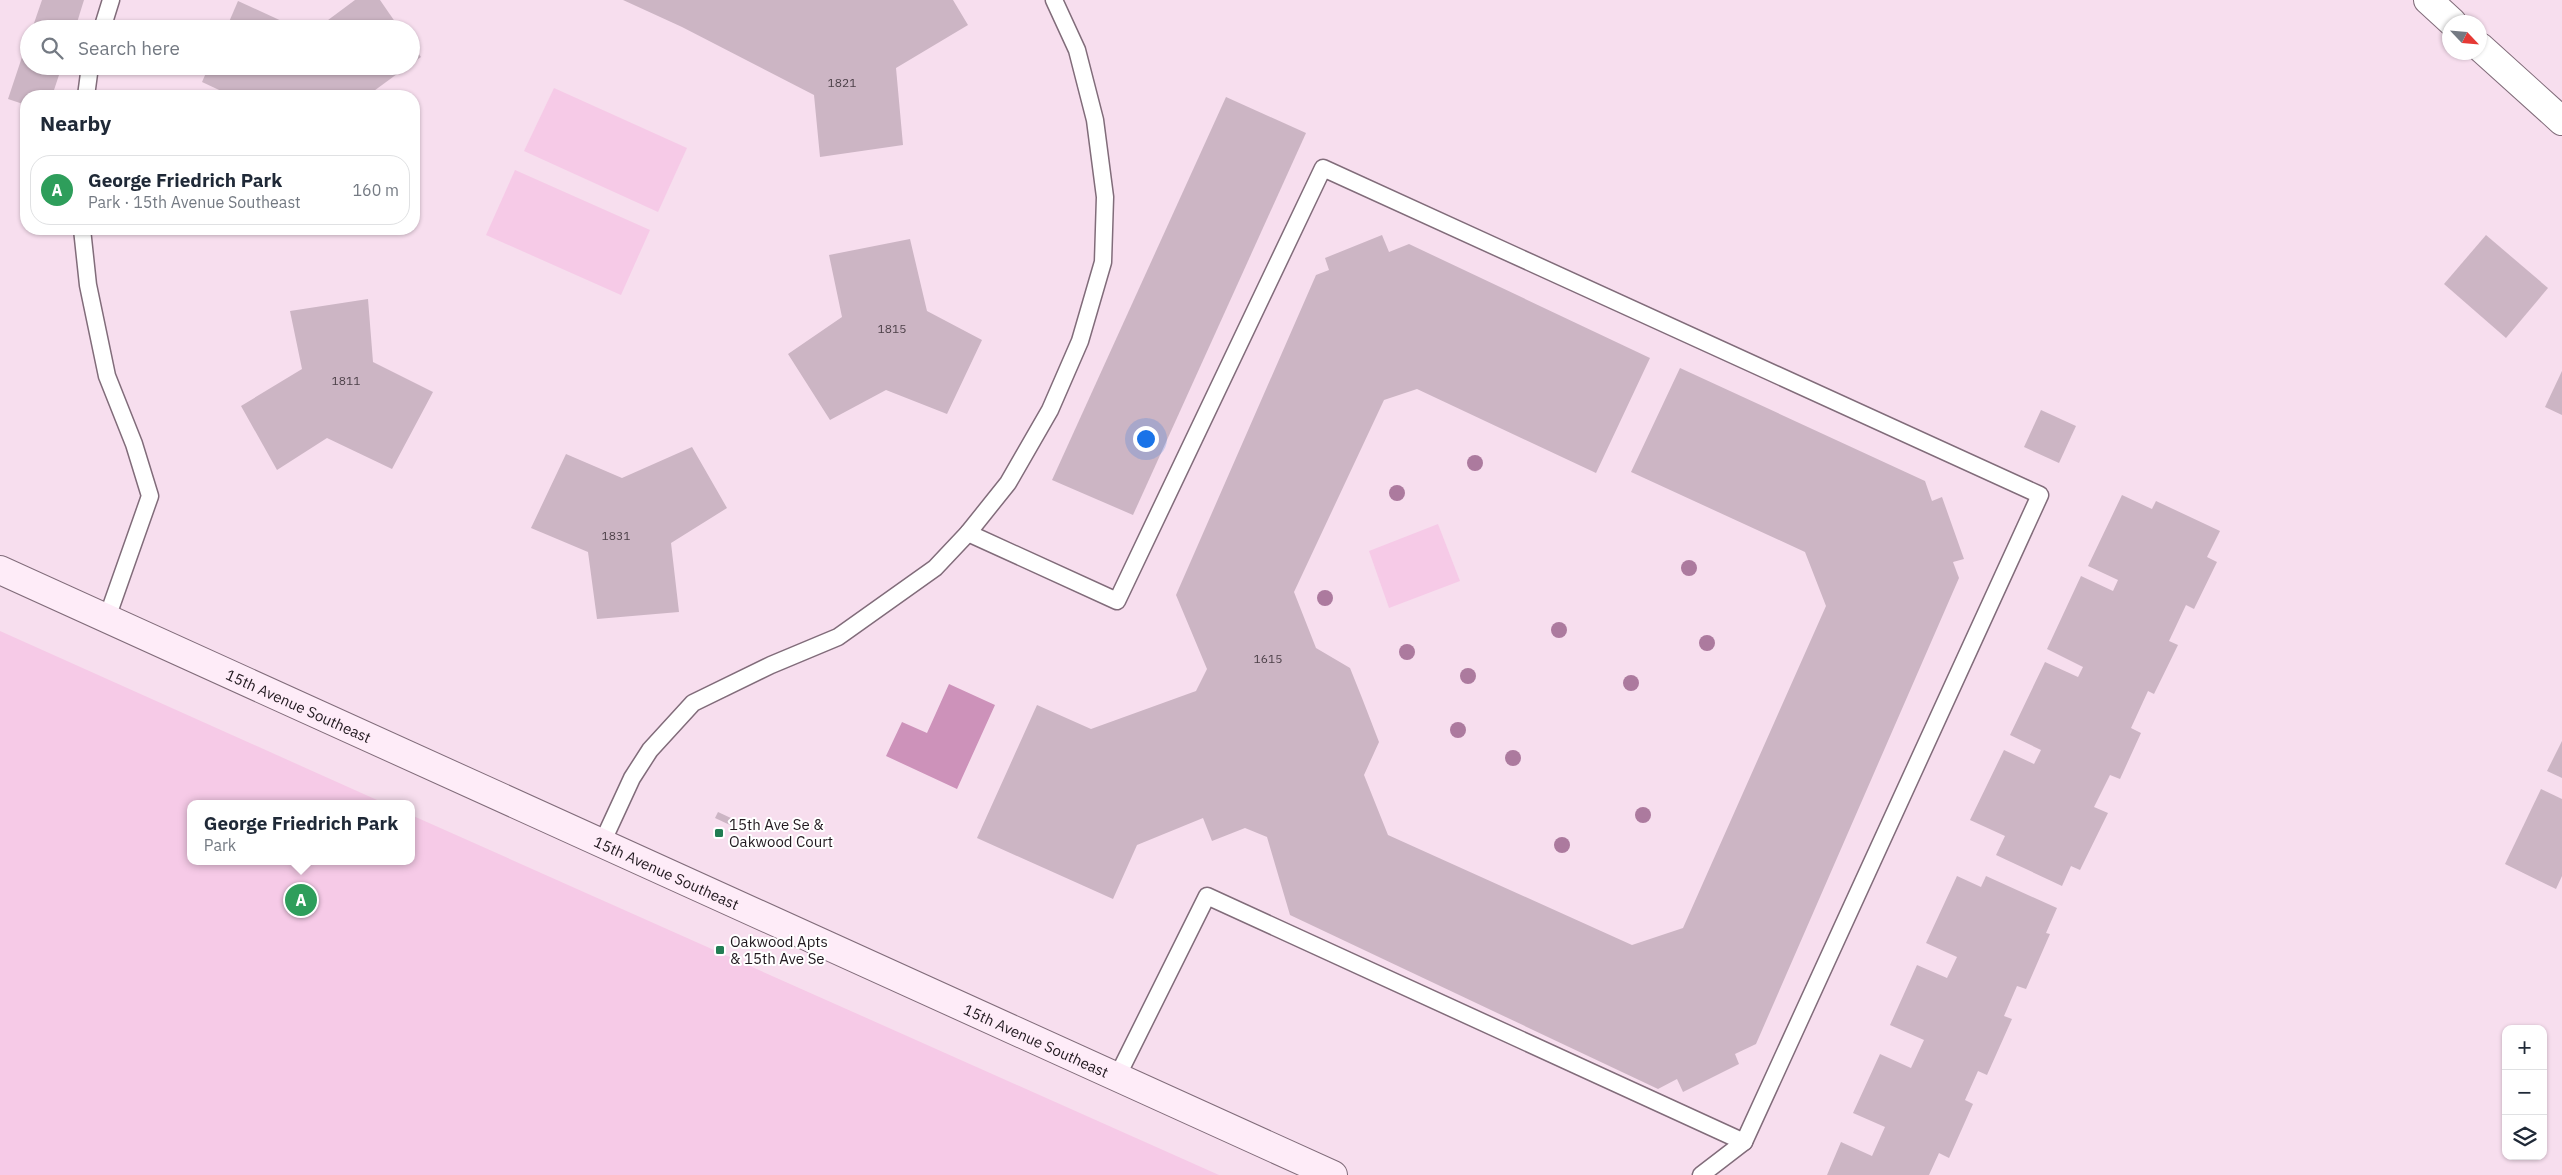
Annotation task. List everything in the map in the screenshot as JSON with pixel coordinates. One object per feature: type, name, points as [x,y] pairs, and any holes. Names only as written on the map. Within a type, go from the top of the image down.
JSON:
[{"type":"street","points":[[2428,0],[2444,15]]},
{"type":"street","points":[[2487,53],[2562,121]]},
{"type":"street","name":"15th Avenue Southeast","points":[[0,570],[1333,1175]]},
{"type":"lane","points":[[105,20],[111,0]]},
{"type":"lane","points":[[602,843],[632,778],[650,750],[693,703],[771,665],[838,637],[936,568],[968,533],[1008,483],[1050,410],[1080,341],[1103,262],[1105,197],[1095,120],[1077,50],[1054,0]]},
{"type":"lane","points":[[87,90],[89,75]]},
{"type":"lane","points":[[968,533],[1116,601],[1322,168],[2040,495],[1744,1142],[1701,1175]]},
{"type":"lane","points":[[83,235],[88,285],[108,376],[150,496],[107,618]]},
{"type":"lane","points":[[1117,1077],[1207,896],[1744,1142]]},
{"type":"shaded area","points":[[554,88],[687,148],[658,212],[524,151]]},
{"type":"shaded area","points":[[515,170],[650,230],[621,295],[486,235]]},
{"type":"shaded area","points":[[1438,524],[1460,581],[1389,608],[1369,551]]},
{"type":"shaded area","points":[[0,631],[377,800],[187,800],[187,865],[415,865],[415,817],[1219,1175],[0,1175]]},
{"type":"shaded area","points":[[949,684],[995,705],[957,789],[886,756],[902,722],[927,733]]},
{"type":"building","points":[[42,0],[84,0],[78,20],[35,20]]},
{"type":"building","points":[[355,0],[380,0],[394,20],[328,20]]},
{"type":"building","points":[[623,0],[953,0],[968,25],[896,68],[903,145],[820,157],[814,95],[682,27]]},
{"type":"building","points":[[238,1],[279,20],[230,20]]},
{"type":"building","points":[[20,63],[20,75],[59,75],[54,90],[20,90],[20,103],[8,99]]},
{"type":"building","points":[[205,75],[396,75],[375,90],[219,90],[202,82]]},
{"type":"building","points":[[1226,97],[1306,133],[1133,515],[1052,480]]},
{"type":"building","points":[[1382,235],[1389,252],[1409,244],[1650,358],[1596,473],[1417,389],[1384,400],[1294,592],[1316,648],[1350,668],[1362,698],[1379,742],[1364,775],[1388,835],[1632,945],[1683,928],[1826,606],[1805,552],[1631,472],[1680,368],[1925,481],[1932,501],[1942,497],[1964,559],[1953,562],[1959,578],[1756,1044],[1735,1054],[1739,1064],[1683,1092],[1677,1079],[1658,1089],[1290,915],[1267,837],[1245,828],[1212,841],[1203,818],[1137,845],[1113,899],[977,838],[1037,705],[1091,729],[1196,691],[1207,669],[1176,595],[1316,275],[1329,270],[1325,258]]},
{"type":"building","points":[[2486,235],[2548,288],[2506,338],[2444,284]]},
{"type":"building","points":[[910,239],[927,311],[982,340],[947,414],[886,390],[830,420],[788,354],[842,317],[829,255]]},
{"type":"building","points":[[368,299],[373,362],[433,392],[392,469],[327,438],[277,470],[241,406],[302,369],[290,311]]},
{"type":"building","points":[[2562,371],[2562,415],[2545,407]]},
{"type":"building","points":[[2041,410],[2076,426],[2059,463],[2024,447]]},
{"type":"building","points":[[692,447],[727,508],[671,543],[679,612],[597,619],[588,552],[531,528],[566,454],[622,478]]},
{"type":"building","points":[[2122,495],[2152,509],[2156,501],[2220,531],[2207,557],[2217,562],[2194,609],[2186,605],[2169,641],[2178,645],[2154,694],[2148,691],[2131,728],[2141,733],[2120,779],[2110,775],[2094,807],[2108,813],[2080,870],[2071,866],[2062,886],[1996,855],[2005,836],[1970,820],[2004,750],[2034,764],[2041,750],[2010,735],[2045,662],[2078,677],[2083,667],[2047,649],[2081,576],[2113,591],[2118,580],[2088,566]]},
{"type":"building","points":[[2562,741],[2562,778],[2547,771]]},
{"type":"building","points":[[2541,789],[2562,799],[2562,876],[2556,889],[2505,864]]},
{"type":"building","points":[[718,812],[733,819],[730,825],[715,818]]},
{"type":"building","points":[[1957,876],[1981,887],[1986,876],[2057,908],[2046,933],[2050,934],[2026,989],[2017,986],[2004,1016],[2012,1019],[1987,1075],[1978,1071],[1965,1100],[1973,1104],[1949,1158],[1939,1153],[1929,1175],[1827,1175],[1841,1142],[1872,1156],[1885,1127],[1853,1113],[1880,1054],[1911,1068],[1924,1040],[1890,1025],[1917,965],[1947,978],[1957,957],[1926,943]]},
{"type":"place","name":"15th Ave Se & Oakwood Court","points":[[719,833]]},
{"type":"place","name":"George Friedrich Park","points":[[301,900]]},
{"type":"place","name":"Oakwood Apts & 15th Ave Se","points":[[720,950]]}]
